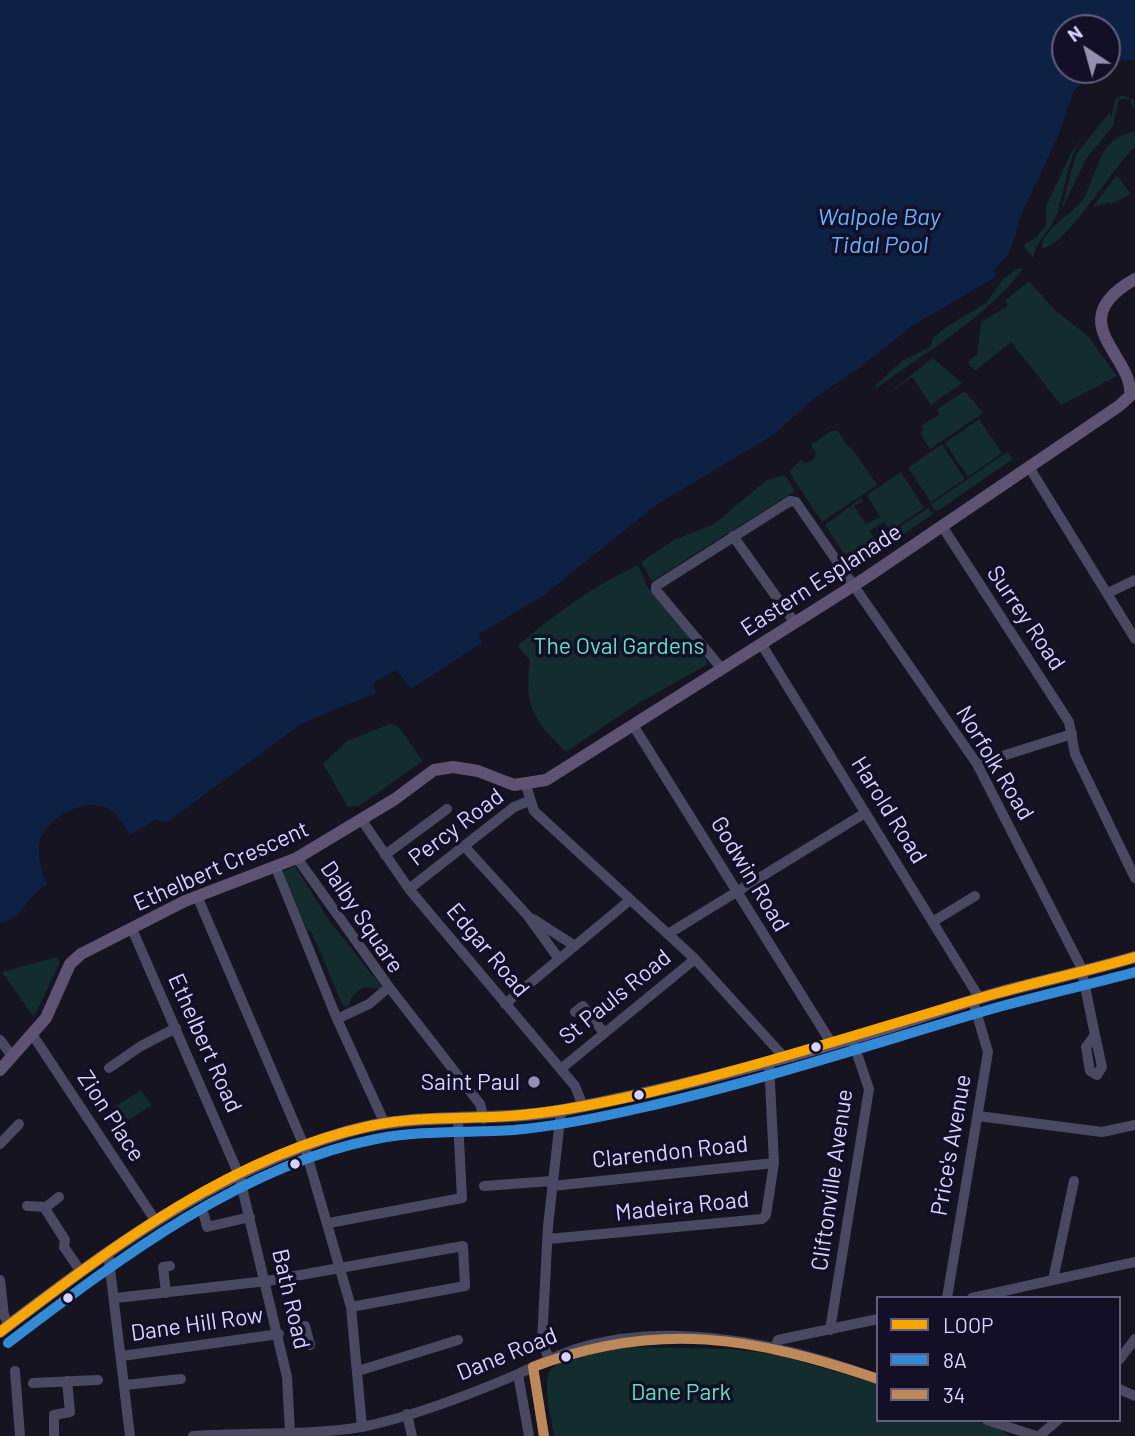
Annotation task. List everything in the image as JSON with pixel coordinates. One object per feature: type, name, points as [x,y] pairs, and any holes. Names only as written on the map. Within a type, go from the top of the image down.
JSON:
[{"type":"main road","points":[[1133,400],[1132,374],[1106,329],[1104,313],[1110,295],[1135,279]]},
{"type":"main road","name":"Eastern Esplanade","points":[[526,785],[546,780],[762,645],[1133,400]]},
{"type":"main road","name":"Ethelbert Crescent","points":[[0,1070],[46,1018],[72,961],[112,938],[197,896],[297,858],[361,819],[426,774],[453,767],[483,772],[507,783],[526,785]]},
{"type":"main road","points":[[4,1329],[155,1220],[239,1175],[346,1132],[384,1124],[484,1119],[561,1111],[769,1062],[976,1000],[1135,957]]},
{"type":"street","points":[[1029,467],[1135,639]]},
{"type":"street","name":"Norfolk Road","points":[[733,536],[790,501],[796,502],[977,764],[1065,933],[1082,972],[1094,1035]]},
{"type":"street","name":"Surrey Road","points":[[942,526],[1069,722],[1074,754],[1135,878]]},
{"type":"street","points":[[722,669],[656,590],[659,582],[733,536],[795,623]]},
{"type":"street","points":[[1108,593],[1135,580]]},
{"type":"street","name":"Harold Road","points":[[762,645],[933,921],[976,1000]]},
{"type":"street","name":"Godwin Road","points":[[633,725],[832,1044]]},
{"type":"street","points":[[977,764],[1072,734]]},
{"type":"street","points":[[526,785],[534,811],[695,959],[784,1057]]},
{"type":"street","name":"Percy Road","points":[[409,889],[514,807],[529,801]]},
{"type":"street","points":[[385,856],[447,808]]},
{"type":"street","points":[[668,934],[866,813]]},
{"type":"street","name":"Edgar Road","points":[[361,819],[409,889],[562,1068],[575,1086],[583,1106]]},
{"type":"street","points":[[464,846],[528,916],[559,959]]},
{"type":"street","name":"Dalby Square","points":[[297,858],[389,987],[369,1004],[337,1019]]},
{"type":"street","points":[[276,867],[337,1019],[384,1124]]},
{"type":"street","points":[[197,896],[305,1148],[351,1307],[362,1427]]},
{"type":"street","points":[[933,921],[975,896]]},
{"type":"street","points":[[505,1004],[630,900]]},
{"type":"street","points":[[528,916],[575,946]]},
{"type":"street","name":"Ethelbert Road","points":[[132,929],[239,1175]]},
{"type":"street","name":"St Pauls Road","points":[[562,1068],[695,959]]},
{"type":"street","points":[[389,987],[480,1104],[484,1119]]},
{"type":"street","name":"Price's Avenue","points":[[947,1296],[988,1052],[976,1000]]},
{"type":"street","points":[[575,1012],[583,1006],[604,1034]]},
{"type":"street","points":[[109,1068],[138,1048],[176,1028]]},
{"type":"street","name":"Zion Place","points":[[32,1034],[155,1220]]},
{"type":"street","name":"Cliftonville Avenue","points":[[830,1329],[869,1089],[852,1039]]},
{"type":"street","points":[[0,1041],[12,1056]]},
{"type":"street","name":"Clarendon Road","points":[[484,1186],[500,1191],[774,1163],[769,1062]]},
{"type":"street","points":[[549,1359],[542,1341],[552,1184],[561,1111]]},
{"type":"street","points":[[978,1116],[1102,1132],[1135,1125]]},
{"type":"street","points":[[328,1223],[462,1198],[458,1120]]},
{"type":"street","points":[[1,1142],[19,1124]]},
{"type":"street","name":"Madeira Road","points":[[548,1239],[757,1222],[766,1216],[774,1163]]},
{"type":"street","name":"Bath Road","points":[[239,1175],[267,1281],[284,1331],[295,1434]]},
{"type":"street","points":[[1053,1280],[1074,1181]]},
{"type":"street","points":[[27,1206],[44,1207],[60,1197]]},
{"type":"street","points":[[44,1207],[65,1240],[64,1247],[81,1272]]},
{"type":"street","points":[[204,1215],[206,1227],[250,1217]]},
{"type":"street","points":[[116,1298],[267,1281],[463,1246],[465,1286],[351,1307]]},
{"type":"street","points":[[108,1252],[116,1298],[130,1436]]},
{"type":"street","points":[[988,1296],[1019,1292],[1053,1280],[1135,1262]]},
{"type":"street","points":[[166,1293],[163,1267],[170,1266]]},
{"type":"street","points":[[0,1280],[4,1329]]},
{"type":"street","points":[[775,1347],[778,1340],[876,1319]]},
{"type":"street","points":[[284,1331],[305,1326],[310,1345]]},
{"type":"street","name":"Dane Hill Row","points":[[122,1356],[284,1331]]},
{"type":"street","name":"Dane Road","points":[[193,1436],[295,1434],[362,1427],[407,1414],[518,1374],[580,1348],[657,1338],[725,1339],[775,1347],[876,1378]]},
{"type":"street","points":[[1121,1357],[1135,1339]]},
{"type":"street","points":[[358,1371],[458,1340]]},
{"type":"street","points":[[533,1367],[544,1436]]},
{"type":"street","points":[[15,1371],[14,1387],[20,1436]]},
{"type":"street","points":[[518,1374],[529,1436]]},
{"type":"street","points":[[125,1385],[181,1379]]},
{"type":"street","points":[[33,1382],[97,1380]]},
{"type":"street","points":[[54,1436],[54,1415],[70,1412],[67,1381]]},
{"type":"street","points":[[1,1387],[14,1387]]},
{"type":"street","points":[[407,1414],[412,1436]]},
{"type":"street","points":[[992,1422],[1018,1433],[1037,1436],[1055,1422]]},
{"type":"green space","points":[[1122,95],[1134,100],[1135,113],[1130,99],[1119,99],[1113,126],[1086,159],[1061,211],[1076,154],[1110,112],[1111,118],[1115,100]]},
{"type":"green space","points":[[1135,131],[1135,147],[1076,221],[1052,245],[1042,248],[1047,234],[1084,198],[1106,149],[1122,135]]},
{"type":"green space","points":[[1081,139],[1069,166],[1057,214],[1033,258],[1023,245],[1036,238],[1046,225],[1046,206],[1071,153]]},
{"type":"green space","points":[[1117,175],[1131,194],[1110,205],[1109,202],[1092,208]]},
{"type":"green space","points":[[1020,267],[1022,270],[1008,287],[973,319],[877,388],[875,386],[902,361],[930,347],[934,337],[945,328],[986,303],[1003,279]]},
{"type":"green space","points":[[1029,281],[1055,310],[1088,336],[1117,376],[1061,405],[1011,342],[975,371],[968,362],[977,354],[981,322],[1008,306],[1005,301]]},
{"type":"green space","points":[[933,358],[962,383],[931,405],[912,377],[883,397]]},
{"type":"green space","points":[[965,391],[983,413],[930,449],[920,433],[924,430],[921,426],[940,414],[937,409]]},
{"type":"green space","points":[[979,419],[1002,453],[968,477],[945,443]]},
{"type":"green space","points":[[831,431],[838,431],[877,485],[822,522],[789,472],[800,460],[806,463],[813,460],[816,454],[811,445]]},
{"type":"green space","points":[[942,444],[965,479],[931,502],[908,468]]},
{"type":"green space","points":[[1007,452],[1013,459],[936,512],[931,504]]},
{"type":"green space","points":[[901,472],[924,508],[890,531],[884,522],[869,531],[876,541],[866,549],[928,508],[933,514],[854,568],[825,525],[861,498],[863,501],[854,506],[866,524],[880,517],[867,495]]},
{"type":"green space","points":[[785,475],[795,491],[652,581],[641,562],[674,540],[714,524],[767,480]]},
{"type":"green space","name":"The Oval Gardens","points":[[638,565],[647,586],[700,648],[708,664],[634,706],[566,752],[533,712],[528,690],[530,660],[517,646],[575,601]]},
{"type":"green space","points":[[390,724],[398,726],[423,761],[359,806],[348,807],[323,764],[347,741]]},
{"type":"green space","points":[[295,866],[329,920],[381,986],[379,989],[368,987],[359,990],[348,1007],[343,1006],[283,872]]},
{"type":"green space","points":[[57,957],[60,962],[34,1017],[2,972]]},
{"type":"green space","points":[[141,1090],[152,1105],[124,1123],[113,1108]]},
{"type":"green space","name":"Dane Park","points":[[610,1349],[729,1349],[774,1354],[876,1383],[876,1422],[978,1422],[998,1428],[1009,1436],[554,1436],[547,1395],[550,1371],[569,1358]]},
{"type":"water","name":"Walpole Bay Tidal Pool","points":[[0,0],[1135,0],[1135,60],[1121,61],[1121,14],[1051,14],[1051,84],[1080,84],[1073,93],[1059,134],[1022,213],[1009,254],[993,271],[996,275],[991,280],[913,325],[863,365],[816,397],[773,435],[656,505],[544,595],[479,634],[482,643],[411,689],[396,670],[373,683],[376,693],[303,723],[167,822],[155,820],[130,835],[116,814],[104,807],[82,806],[60,816],[44,832],[39,846],[47,885],[14,917],[0,923]]},
{"type":"transit line","name":"LOOP","points":[[0,1332],[85,1269],[174,1209],[269,1159],[319,1140],[387,1123],[526,1115],[642,1094],[775,1059],[994,994],[1135,957]]},
{"type":"transit line","name":"8A","points":[[8,1343],[92,1281],[182,1220],[277,1170],[326,1152],[393,1136],[531,1128],[629,1111],[733,1085],[995,1008],[1135,972]]},
{"type":"transit line","name":"34","points":[[544,1436],[533,1367],[579,1352],[622,1343],[664,1339],[747,1344],[833,1364],[876,1378]]},
{"type":"place","name":"Saint Paul","points":[[534,1082]]}]
